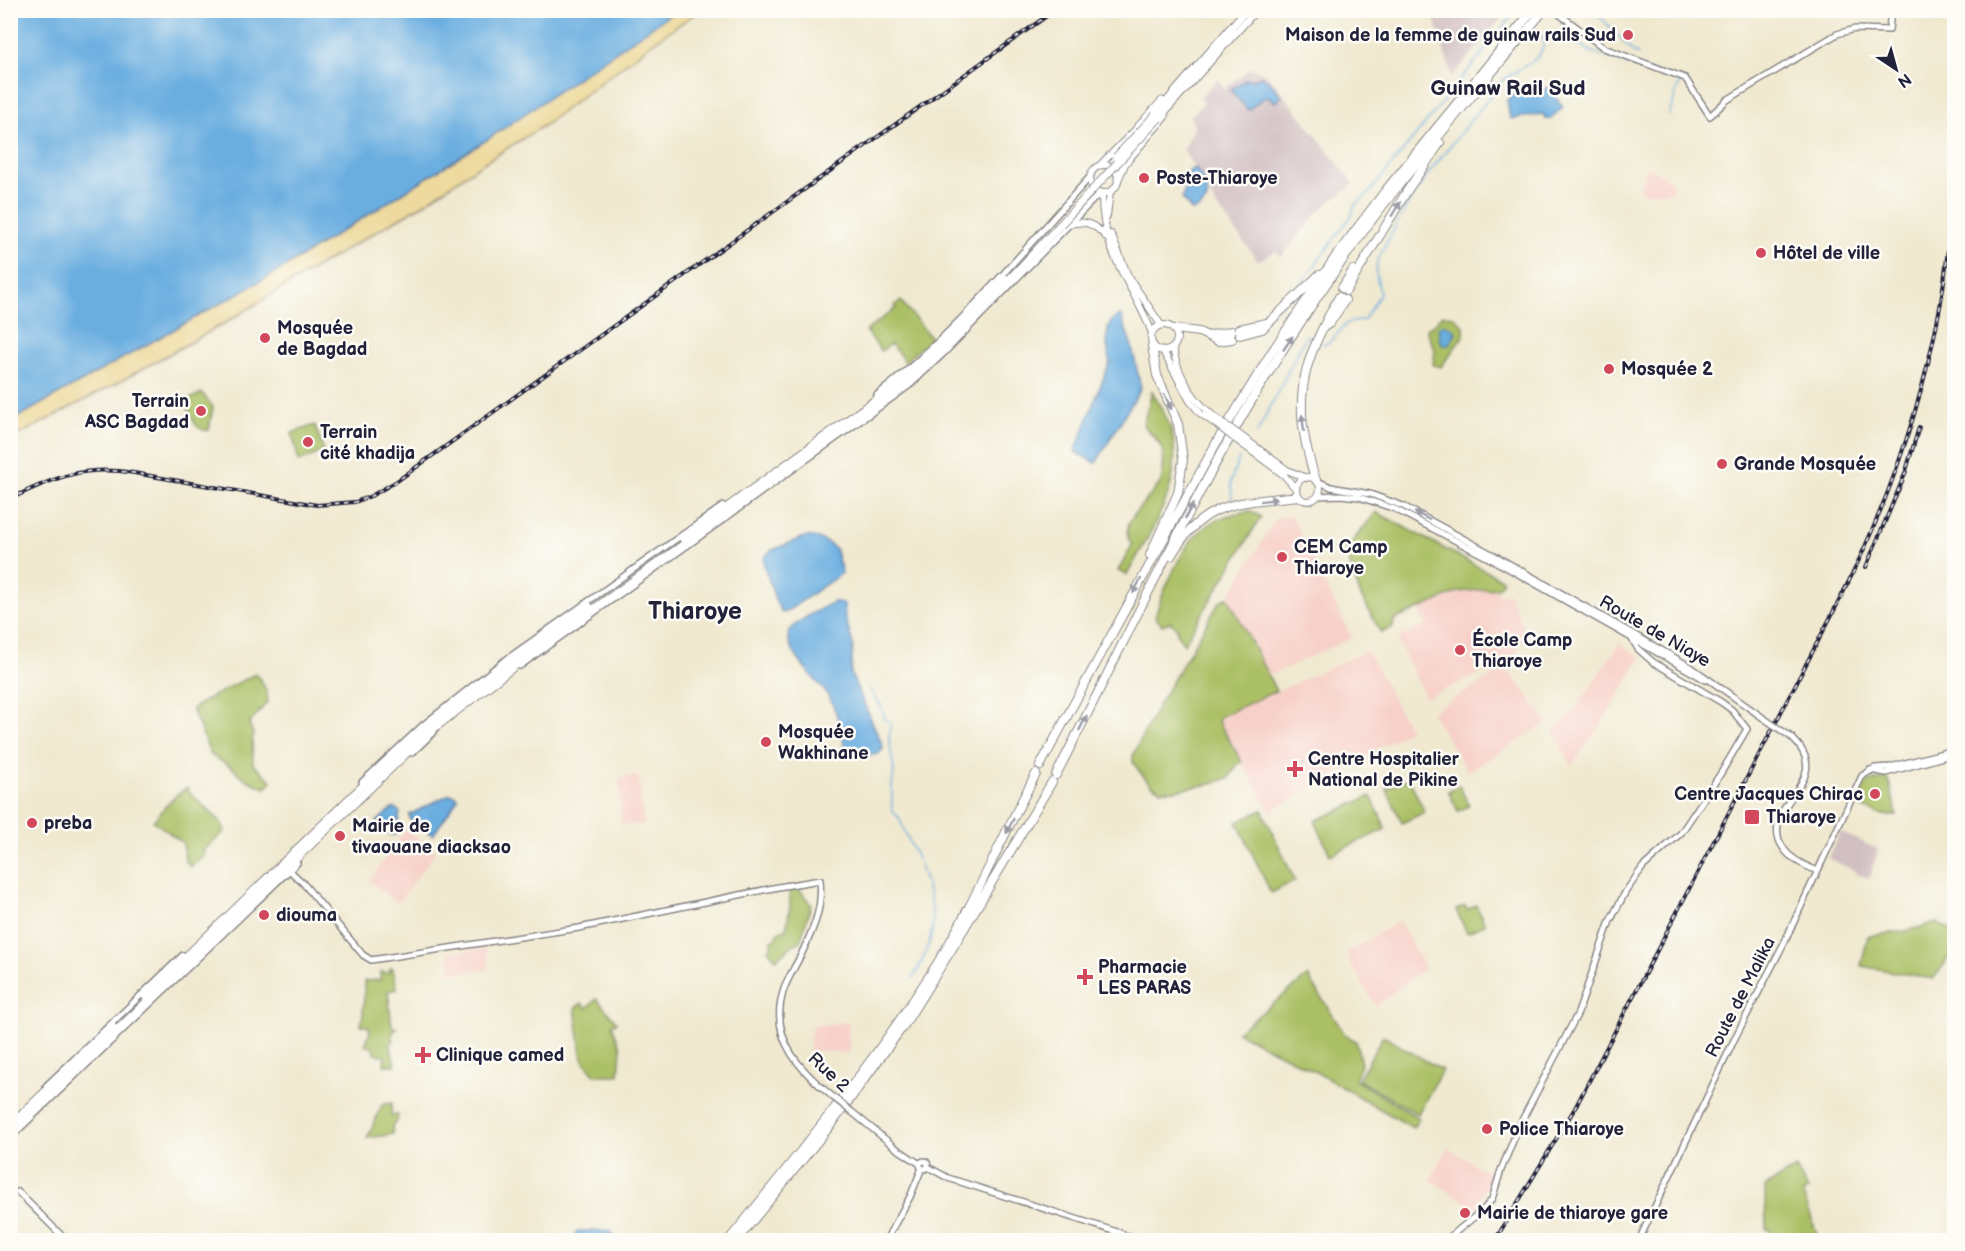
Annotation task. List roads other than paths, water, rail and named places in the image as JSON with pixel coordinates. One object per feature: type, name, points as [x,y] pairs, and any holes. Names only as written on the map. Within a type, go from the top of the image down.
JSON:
[{"type":"highway","points":[[1119,178],[1125,163],[1172,109],[1176,95],[1246,10]]},
{"type":"highway","points":[[10,1132],[285,865],[427,734],[862,419],[920,370],[1045,244],[1157,116],[1256,10]]},
{"type":"highway","points":[[729,1240],[835,1110],[915,997],[949,943],[1038,770],[1148,566],[1219,438],[1271,353],[1336,256],[1419,148],[1533,10]]},
{"type":"highway","points":[[737,1240],[846,1104],[904,1025],[958,939],[1054,778],[1156,573],[1226,443],[1284,349],[1381,208],[1544,10]]},
{"type":"highway","points":[[1137,128],[1164,99],[1176,95]]},
{"type":"highway","points":[[1317,481],[1304,433],[1301,403],[1305,370],[1323,328],[1330,322],[1343,294],[1363,269],[1365,259],[1462,108]]},
{"type":"highway","points":[[10,1125],[256,887],[285,865],[336,809],[424,727],[529,648],[897,384],[945,340],[1061,224]]},
{"type":"highway","points":[[1174,329],[1200,332],[1208,336],[1236,334],[1268,322],[1291,303],[1336,256]]},
{"type":"highway","points":[[1148,566],[1149,556],[1178,493],[1183,460],[1178,424],[1157,375],[1152,346]]},
{"type":"highway","points":[[1156,573],[1165,566],[1189,530],[1211,513],[1234,504],[1297,493]]},
{"type":"main road","points":[[1137,128],[1100,165],[1093,169],[1090,177],[1091,185],[1101,193],[1108,239],[1115,260],[1145,316],[1152,333],[1152,346],[1163,351],[1190,401],[1201,414],[1218,423],[1287,470],[1317,481],[1320,487],[1318,496],[1307,501],[1297,493],[1284,475],[1236,436]]},
{"type":"main road","points":[[1100,165],[1113,167],[1119,178],[1115,188],[1110,192],[1101,193]]},
{"type":"main road","points":[[1110,192],[1107,216],[1118,256],[1134,288],[1161,325]]},
{"type":"main road","points":[[1061,224],[1080,221],[1091,224],[1108,239]]},
{"type":"main road","points":[[1152,333],[1161,325],[1174,329],[1177,340],[1173,347],[1163,351]]},
{"type":"main road","points":[[1173,347],[1176,361],[1192,394],[1218,423]]},
{"type":"main road","points":[[1297,493],[1299,482],[1306,478]]},
{"type":"street","points":[[1554,10],[1604,48],[1685,78],[1710,116],[1727,100],[1837,34],[1855,29],[1889,30],[1891,10]]},
{"type":"street","points":[[444,710],[552,626],[884,389],[933,345],[1010,267],[1090,177]]},
{"type":"street","points":[[1061,224],[1101,193]]},
{"type":"street","points":[[1317,481],[1331,487],[1375,498]]},
{"type":"street","points":[[1318,496],[1375,498]]},
{"type":"street","name":"Route de Niaye","points":[[1375,498],[1607,622],[1709,680]]},
{"type":"street","name":"Route de Niaye","points":[[1616,627],[1632,639],[1694,675],[1709,680]]},
{"type":"street","points":[[1446,1240],[1484,1209],[1492,1199],[1521,1124],[1578,1013],[1610,921],[1626,891],[1643,867],[1681,833],[1747,729],[1732,710],[1721,702],[1644,656],[1632,639]]},
{"type":"street","points":[[1709,680],[1791,737],[1803,753],[1806,775],[1801,786],[1780,815],[1778,834],[1781,845],[1790,856],[1817,871]]},
{"type":"street","name":"Route de Malika","points":[[1639,1240],[1736,1036],[1784,943],[1862,776],[1870,770],[1914,763],[1954,752]]},
{"type":"street","points":[[10,1138],[285,865]]},
{"type":"street","name":"Rue 2","points":[[285,865],[303,883],[363,955],[371,960],[579,928],[820,880],[818,914],[811,936],[783,992],[780,1005],[781,1028],[786,1045],[797,1065],[812,1080],[896,1148],[923,1166],[948,1178],[1142,1240]]},
{"type":"street","points":[[10,1120],[231,912]]},
{"type":"street","points":[[886,1240],[910,1197],[923,1166]]},
{"type":"street","points":[[18,1192],[66,1240]]},
{"type":"water","points":[[11,10],[675,11],[485,141],[280,270],[11,421]]},
{"type":"water","points":[[1261,76],[1268,80],[1282,96],[1275,102],[1265,97],[1248,110],[1230,90],[1247,79],[1252,80]]},
{"type":"water","points":[[1524,85],[1531,91],[1539,93],[1548,87],[1563,107],[1550,119],[1546,119],[1543,114],[1510,119],[1507,100]]},
{"type":"water","points":[[1196,168],[1207,188],[1207,200],[1200,208],[1192,211],[1182,198],[1185,189],[1183,185],[1190,170]]},
{"type":"water","points":[[1121,315],[1132,347],[1141,388],[1096,463],[1075,452],[1110,361],[1107,334],[1111,322]]},
{"type":"water","points":[[1442,324],[1456,332],[1449,345],[1443,345],[1440,340],[1439,328]]},
{"type":"water","points":[[804,537],[816,538],[835,548],[842,573],[782,613],[776,602],[764,565],[764,558],[770,551]]},
{"type":"water","points":[[834,602],[844,604],[845,618],[853,644],[851,674],[882,744],[883,749],[878,754],[861,757],[855,751],[851,757],[847,755],[829,697],[791,647],[789,633],[791,629],[809,615]]},
{"type":"water","points":[[450,794],[458,799],[433,835],[410,820],[409,815]]},
{"type":"water","points":[[395,808],[400,812],[396,834],[391,835],[377,822]]},
{"type":"water","points":[[579,1231],[609,1231],[612,1233],[613,1240],[575,1240],[575,1234]]},
{"type":"waterway","points":[[1594,10],[1634,53],[1638,54]]},
{"type":"waterway","points":[[1270,311],[1302,283],[1351,216],[1355,205],[1370,192],[1512,16]]},
{"type":"waterway","points":[[1323,344],[1329,343],[1347,323],[1364,320],[1380,294],[1376,272],[1377,261],[1404,210],[1427,175],[1503,80],[1537,58],[1544,43],[1538,33]]},
{"type":"waterway","points":[[1542,37],[1562,34],[1592,52],[1680,81],[1669,115]]},
{"type":"waterway","points":[[1257,433],[1308,336]]},
{"type":"waterway","points":[[1232,500],[1231,481],[1239,458]]},
{"type":"waterway","points":[[870,689],[880,703],[884,717],[891,724],[889,738],[894,771],[892,810],[899,818],[918,861]]},
{"type":"waterway","points":[[913,978],[928,948],[933,923],[932,910],[920,865]]},
{"type":"railway","points":[[10,499],[56,479],[100,471],[134,473],[317,505],[355,502],[371,496],[397,481],[1055,10]]},
{"type":"railway","points":[[1951,197],[1954,167]]},
{"type":"railway","points":[[1495,1240],[1575,1108],[1840,599],[1873,529],[1901,457],[1923,383],[1945,278],[1954,190]]},
{"type":"railway","points":[[1866,567],[1905,474],[1919,427]]},
{"type":"place","name":"Maison de la femme de guinaw rails Sud","points":[[1628,35]]},
{"type":"place","name":"Poste-Thiaroye","points":[[1144,178]]},
{"type":"place","name":"Hôtel de ville","points":[[1761,253]]},
{"type":"place","name":"Mosquée de Bagdad","points":[[265,338]]},
{"type":"place","name":"Mosquée 2","points":[[1609,369]]},
{"type":"place","name":"Terrain ASC Bagdad","points":[[201,411]]},
{"type":"place","name":"Terrain cité khadija","points":[[308,442]]},
{"type":"place","name":"Grande Mosquée","points":[[1722,464]]},
{"type":"place","name":"CEM Camp Thiaroye","points":[[1282,557]]},
{"type":"place","name":"École Camp Thiaroye","points":[[1460,650]]},
{"type":"place","name":"Mosquée Wakhinane","points":[[766,742]]},
{"type":"place","name":"Centre Hospitalier National de Pikine","points":[[1295,769]]},
{"type":"place","name":"Centre Jacques Chirac","points":[[1875,794]]},
{"type":"place","name":"Thiaroye","points":[[1752,817]]},
{"type":"place","name":"preba","points":[[32,823]]},
{"type":"place","name":"Mairie de tivaouane diacksao","points":[[340,836]]},
{"type":"place","name":"diouma","points":[[264,915]]},
{"type":"place","name":"Pharmacie LES PARAS","points":[[1085,977]]},
{"type":"place","name":"Clinique camed","points":[[423,1055]]},
{"type":"place","name":"Police Thiaroye","points":[[1487,1129]]},
{"type":"place","name":"Mairie de thiaroye gare","points":[[1465,1213]]},
{"type":"district","name":"Guinaw Rail Sud","points":[[1508,88]]},
{"type":"district","name":"Thiaroye","points":[[695,611]]}]
